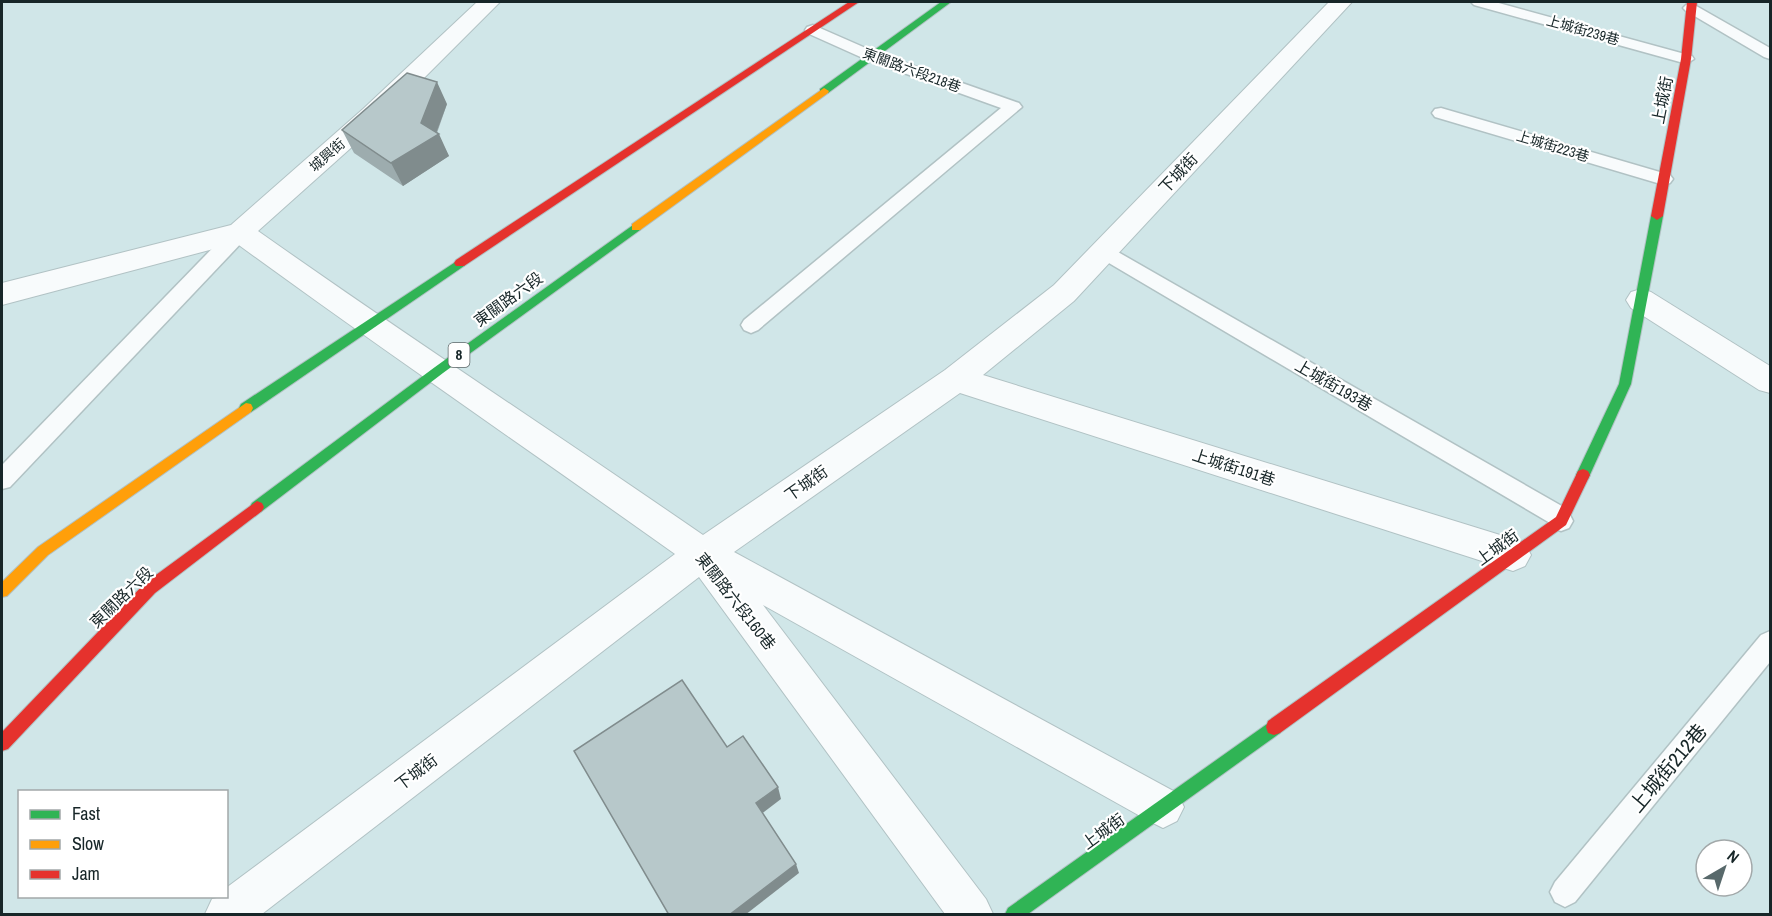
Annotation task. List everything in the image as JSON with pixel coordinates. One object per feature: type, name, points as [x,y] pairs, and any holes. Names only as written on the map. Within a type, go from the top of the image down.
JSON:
[{"type":"main road","points":[[2,591],[53,544],[139,482],[368,324],[854,2]]},
{"type":"main road","name":"東關路六段","points":[[2,743],[150,588],[439,370],[946,2]]},
{"type":"main road","name":"上城街","points":[[1014,915],[1561,521],[1625,384],[1686,59],[1692,5]]},
{"type":"street","name":"城興街","points":[[2,294],[240,232],[372,115],[489,2]]},
{"type":"street","name":"下城街","points":[[227,915],[703,554],[956,379],[1064,293],[1341,2]]},
{"type":"street","points":[[240,232],[368,324]]},
{"type":"street","points":[[1641,300],[1770,381]]},
{"type":"street","name":"東關路六段160巷","points":[[368,324],[439,370],[703,554],[971,915]]},
{"type":"street","name":"上城街191巷","points":[[956,379],[1513,555]]},
{"type":"street","points":[[703,554],[1163,807]]},
{"type":"lane","name":"上城街239巷","points":[[1479,2],[1686,59]]},
{"type":"lane","points":[[1692,5],[1770,54]]},
{"type":"lane","name":"東關路六段218巷","points":[[751,325],[1012,107],[871,56],[813,30]]},
{"type":"lane","name":"上城街223巷","points":[[1441,113],[1664,179]]},
{"type":"lane","points":[[2,480],[240,232]]},
{"type":"lane","name":"上城街193巷","points":[[1104,251],[1558,516],[1561,521]]},
{"type":"lane","name":"上城街212巷","points":[[1565,892],[1770,643]]},
{"type":"building","points":[[407,73],[437,82],[421,123],[439,134],[391,163],[342,130]]},
{"type":"building","points":[[682,680],[727,747],[743,736],[778,787],[756,803],[796,864],[729,915],[669,915],[574,751]]},
{"type":"traffic: fast","points":[[824,91],[946,2]]},
{"type":"traffic: fast","points":[[1583,475],[1625,384],[1657,216]]},
{"type":"traffic: fast","points":[[257,507],[439,370],[636,227]]},
{"type":"traffic: fast","points":[[246,408],[460,263]]},
{"type":"traffic: fast","points":[[1014,914],[1274,727]]},
{"type":"traffic: slow","points":[[636,227],[824,91]]},
{"type":"traffic: slow","points":[[2,591],[43,551],[246,408]]},
{"type":"traffic: jam","points":[[460,263],[854,2]]},
{"type":"traffic: jam","points":[[1657,216],[1686,59],[1692,2]]},
{"type":"traffic: jam","points":[[1274,727],[1561,521],[1583,475]]},
{"type":"traffic: jam","points":[[2,743],[150,588],[257,507]]}]
